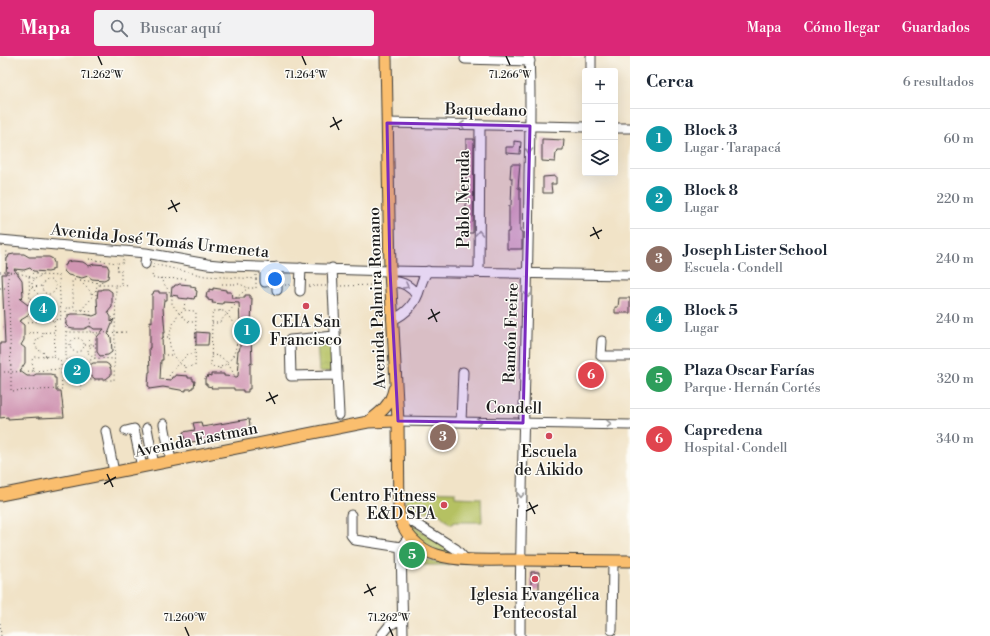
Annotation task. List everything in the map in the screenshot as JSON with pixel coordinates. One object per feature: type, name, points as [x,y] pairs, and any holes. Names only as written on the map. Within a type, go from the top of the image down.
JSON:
[{"type":"main road","name":"Avenida Palmira Romano","points":[[386,56],[390,282],[398,421],[400,520]]},
{"type":"main road","points":[[368,422],[380,414],[388,404],[394,393],[396,381]]},
{"type":"main road","name":"Avenida Eastman","points":[[0,495],[368,422],[398,421]]},
{"type":"main road","points":[[400,520],[404,529],[421,547],[438,556],[465,559],[630,561]]},
{"type":"street","points":[[591,56],[591,68]]},
{"type":"street","points":[[465,59],[530,58]]},
{"type":"street","name":"Ramón Freire","points":[[520,636],[523,423],[529,273],[530,58]]},
{"type":"street","name":"Baquedano","points":[[387,123],[582,128]]},
{"type":"street","name":"Pablo Neruda","points":[[479,272],[480,125]]},
{"type":"street","points":[[618,128],[630,128]]},
{"type":"street","name":"Avenida José Tomás Urmeneta","points":[[4,240],[126,254],[150,254],[206,264],[261,267],[630,275]]},
{"type":"street","points":[[145,264],[150,254]]},
{"type":"street","points":[[261,267],[265,282]]},
{"type":"street","points":[[277,267],[277,290]]},
{"type":"street","points":[[300,291],[301,268]]},
{"type":"street","points":[[332,268],[339,415]]},
{"type":"street","points":[[392,320],[406,311],[417,296],[423,279],[428,271]]},
{"type":"street","points":[[390,282],[405,284],[412,289],[417,296]]},
{"type":"street","points":[[335,336],[290,340],[291,376],[336,375]]},
{"type":"street","points":[[602,341],[601,356],[630,356]]},
{"type":"street","points":[[461,422],[463,372]]},
{"type":"street","name":"Condell","points":[[398,421],[630,425]]},
{"type":"street","points":[[164,424],[172,461]]},
{"type":"street","points":[[147,428],[154,465]]},
{"type":"street","points":[[126,431],[134,429],[142,467]]},
{"type":"street","points":[[106,431],[114,472]]},
{"type":"street","points":[[351,515],[351,535],[355,540],[401,547]]},
{"type":"street","points":[[400,520],[406,519],[411,521],[456,549],[465,559]]},
{"type":"street","points":[[403,635],[401,547],[410,536]]},
{"type":"street","points":[[612,630],[613,561]]},
{"type":"street","points":[[381,636],[389,626],[403,617]]},
{"type":"path","points":[[4,240],[6,264],[8,265],[7,288],[11,391],[62,389],[61,362],[54,356],[34,357],[32,360],[33,371]]},
{"type":"path","points":[[89,259],[123,263],[126,254]]},
{"type":"path","points":[[150,254],[152,278],[187,279]]},
{"type":"path","points":[[118,263],[117,270],[121,270],[121,285]]},
{"type":"path","points":[[222,284],[240,284],[248,288],[256,288],[261,267]]},
{"type":"path","points":[[17,273],[20,270]]},
{"type":"path","points":[[0,272],[17,273],[35,279]]},
{"type":"path","points":[[28,322],[61,319],[60,277],[45,274],[34,274],[29,276]]},
{"type":"path","points":[[30,299],[44,299],[37,294],[32,287],[32,282],[42,275]]},
{"type":"path","points":[[29,276],[30,305]]},
{"type":"path","points":[[160,278],[169,291],[172,304],[179,313],[189,322],[195,322]]},
{"type":"path","points":[[49,280],[53,281],[56,287],[54,292],[48,294],[43,290],[42,286],[45,281],[49,280]]},
{"type":"path","points":[[73,308],[73,280],[96,282],[99,285],[128,286]]},
{"type":"path","points":[[79,280],[92,294]]},
{"type":"path","points":[[81,310],[92,298],[92,294],[102,281]]},
{"type":"path","points":[[90,332],[90,311],[66,308],[67,380],[114,380],[116,285]]},
{"type":"path","points":[[25,287],[29,286]]},
{"type":"path","points":[[32,287],[42,286]]},
{"type":"path","points":[[0,288],[7,288]]},
{"type":"path","points":[[212,323],[219,323],[235,305],[236,298],[248,288]]},
{"type":"path","points":[[96,290],[96,295]]},
{"type":"path","points":[[35,299],[37,294]]},
{"type":"path","points":[[184,310],[185,301]]},
{"type":"path","points":[[220,312],[221,305]]},
{"type":"path","points":[[184,310],[195,311],[195,366],[185,366],[178,363],[171,350],[169,338],[170,329],[179,313],[184,310]]},
{"type":"path","points":[[213,312],[220,312],[227,314],[237,330],[237,344],[233,356],[228,363],[220,367],[210,366],[213,312]]},
{"type":"path","points":[[54,320],[54,356]]},
{"type":"path","points":[[29,332],[55,332]]},
{"type":"path","points":[[43,332],[42,337],[37,339],[35,344],[38,350],[43,352],[46,356]]},
{"type":"path","points":[[66,333],[127,332]]},
{"type":"path","points":[[95,358],[96,333]]},
{"type":"path","points":[[163,337],[169,338]]},
{"type":"path","points":[[77,338],[83,340],[84,345],[82,350],[76,352],[71,348],[70,344],[72,340],[77,338]]},
{"type":"path","points":[[89,340],[92,345]]},
{"type":"path","points":[[84,345],[95,345]]},
{"type":"path","points":[[92,345],[87,352],[95,358]]},
{"type":"path","points":[[169,376],[178,363],[188,354],[195,354]]},
{"type":"path","points":[[166,355],[173,355]]},
{"type":"path","points":[[211,355],[217,355],[228,363],[235,377]]},
{"type":"path","points":[[233,356],[237,357]]},
{"type":"path","points":[[66,359],[114,359]]},
{"type":"path","points":[[89,360],[89,380]]},
{"type":"path","points":[[184,372],[185,366]]},
{"type":"path","points":[[220,367],[220,373]]},
{"type":"path","points":[[4,372],[61,369]]},
{"type":"path","points":[[80,380],[80,391]]},
{"type":"path","points":[[0,623],[1,636]]},
{"type":"highlighted area","points":[[387,123],[530,126],[523,423],[398,421],[390,271]]},
{"type":"green space","points":[[317,341],[333,341],[334,371],[319,372]]},
{"type":"green space","name":"Centro Fitness E&D SPA","points":[[424,491],[455,492],[455,497],[481,498],[482,522],[454,522],[453,524],[450,524],[437,512],[406,512],[406,495],[423,495]]},
{"type":"green space","points":[[409,522],[457,555],[437,552],[416,538],[410,528]]},
{"type":"green space","points":[[407,549],[427,560],[450,565],[408,565]]},
{"type":"building","points":[[466,139],[474,139],[473,233],[466,233]]},
{"type":"building","points":[[542,139],[564,140],[563,150],[558,150],[556,153],[555,162],[542,161]]},
{"type":"building","points":[[514,141],[521,142],[520,154],[506,153],[506,147],[514,147]]},
{"type":"building","points":[[511,164],[520,164],[518,188],[520,188],[520,232],[522,232],[522,249],[507,249],[507,232],[509,232],[509,206],[511,206]]},
{"type":"building","points":[[556,176],[556,184],[551,184],[552,193],[543,193],[543,177]]},
{"type":"building","points":[[24,254],[29,257],[49,257],[53,259],[54,262],[54,269],[48,272],[33,271],[30,268],[24,270],[14,269],[22,280],[23,296],[20,299],[28,305],[36,302],[49,302],[55,306],[53,316],[38,317],[34,316],[30,312],[26,317],[19,321],[24,325],[24,340],[21,345],[25,348],[25,363],[20,371],[27,376],[33,376],[36,374],[54,375],[54,378],[56,378],[56,391],[61,391],[64,417],[0,418],[0,343],[5,343],[2,274],[6,274],[7,258],[9,255]]},
{"type":"building","points":[[67,262],[83,262],[89,266],[94,264],[107,265],[109,269],[108,278],[104,280],[92,279],[88,276],[82,278],[68,275],[64,271],[65,265]]},
{"type":"building","points":[[179,284],[191,285],[191,287],[196,288],[196,297],[195,296],[194,299],[188,299],[178,298],[178,296],[171,295],[172,287]]},
{"type":"building","points":[[213,288],[231,292],[232,298],[245,298],[245,295],[250,295],[250,298],[252,298],[252,364],[250,363],[250,389],[248,389],[248,392],[243,392],[243,390],[234,390],[234,388],[211,388],[212,387],[205,384],[205,378],[207,378],[208,375],[211,376],[211,374],[238,376],[239,362],[237,362],[240,347],[240,336],[238,336],[238,325],[240,325],[239,303],[212,303],[213,301],[206,298],[209,289],[213,290]]},
{"type":"building","points":[[108,289],[112,292],[112,307],[108,312],[111,317],[111,322],[114,319],[108,334],[111,337],[112,352],[108,355],[100,356],[97,352],[97,337],[104,329],[94,329],[90,326],[84,329],[69,328],[66,325],[66,318],[68,318],[68,315],[71,314],[93,316],[98,314],[98,290]]},
{"type":"building","points":[[154,291],[159,291],[159,293],[167,293],[167,300],[164,300],[163,308],[165,333],[163,333],[162,338],[163,360],[161,360],[160,379],[171,380],[172,377],[175,377],[175,375],[188,376],[188,378],[193,378],[193,381],[195,381],[192,389],[186,389],[186,391],[163,387],[149,389],[150,321],[152,322],[152,294]]},
{"type":"building","points":[[619,298],[630,298],[630,313],[615,313],[615,307],[618,307]]},
{"type":"building","points":[[196,332],[209,333],[208,345],[196,345]]},
{"type":"building","points":[[70,363],[84,363],[90,365],[93,363],[106,363],[109,365],[111,375],[106,379],[95,379],[89,374],[85,378],[69,378],[66,373],[66,365]]},
{"type":"building","points":[[249,419],[249,431],[186,444],[183,432],[195,430],[193,423],[201,422],[202,427]]},
{"type":"building","points":[[531,572],[539,572],[539,590],[531,590]]},
{"type":"place","name":"CEIA San Francisco","points":[[306,306]]},
{"type":"place","name":"Block 5","points":[[43,309]]},
{"type":"place","name":"Block 3","points":[[247,331]]},
{"type":"place","name":"Block 8","points":[[77,371]]},
{"type":"place","name":"Capredena","points":[[591,375]]},
{"type":"place","name":"Escuela de Aikido","points":[[549,436]]},
{"type":"place","name":"Joseph Lister School","points":[[443,437]]},
{"type":"place","name":"Centro Fitness E&D SPA","points":[[444,505]]},
{"type":"place","name":"Plaza Oscar Farías","points":[[412,555]]},
{"type":"place","name":"Iglesia Evangélica Pentecostal","points":[[535,579]]}]
